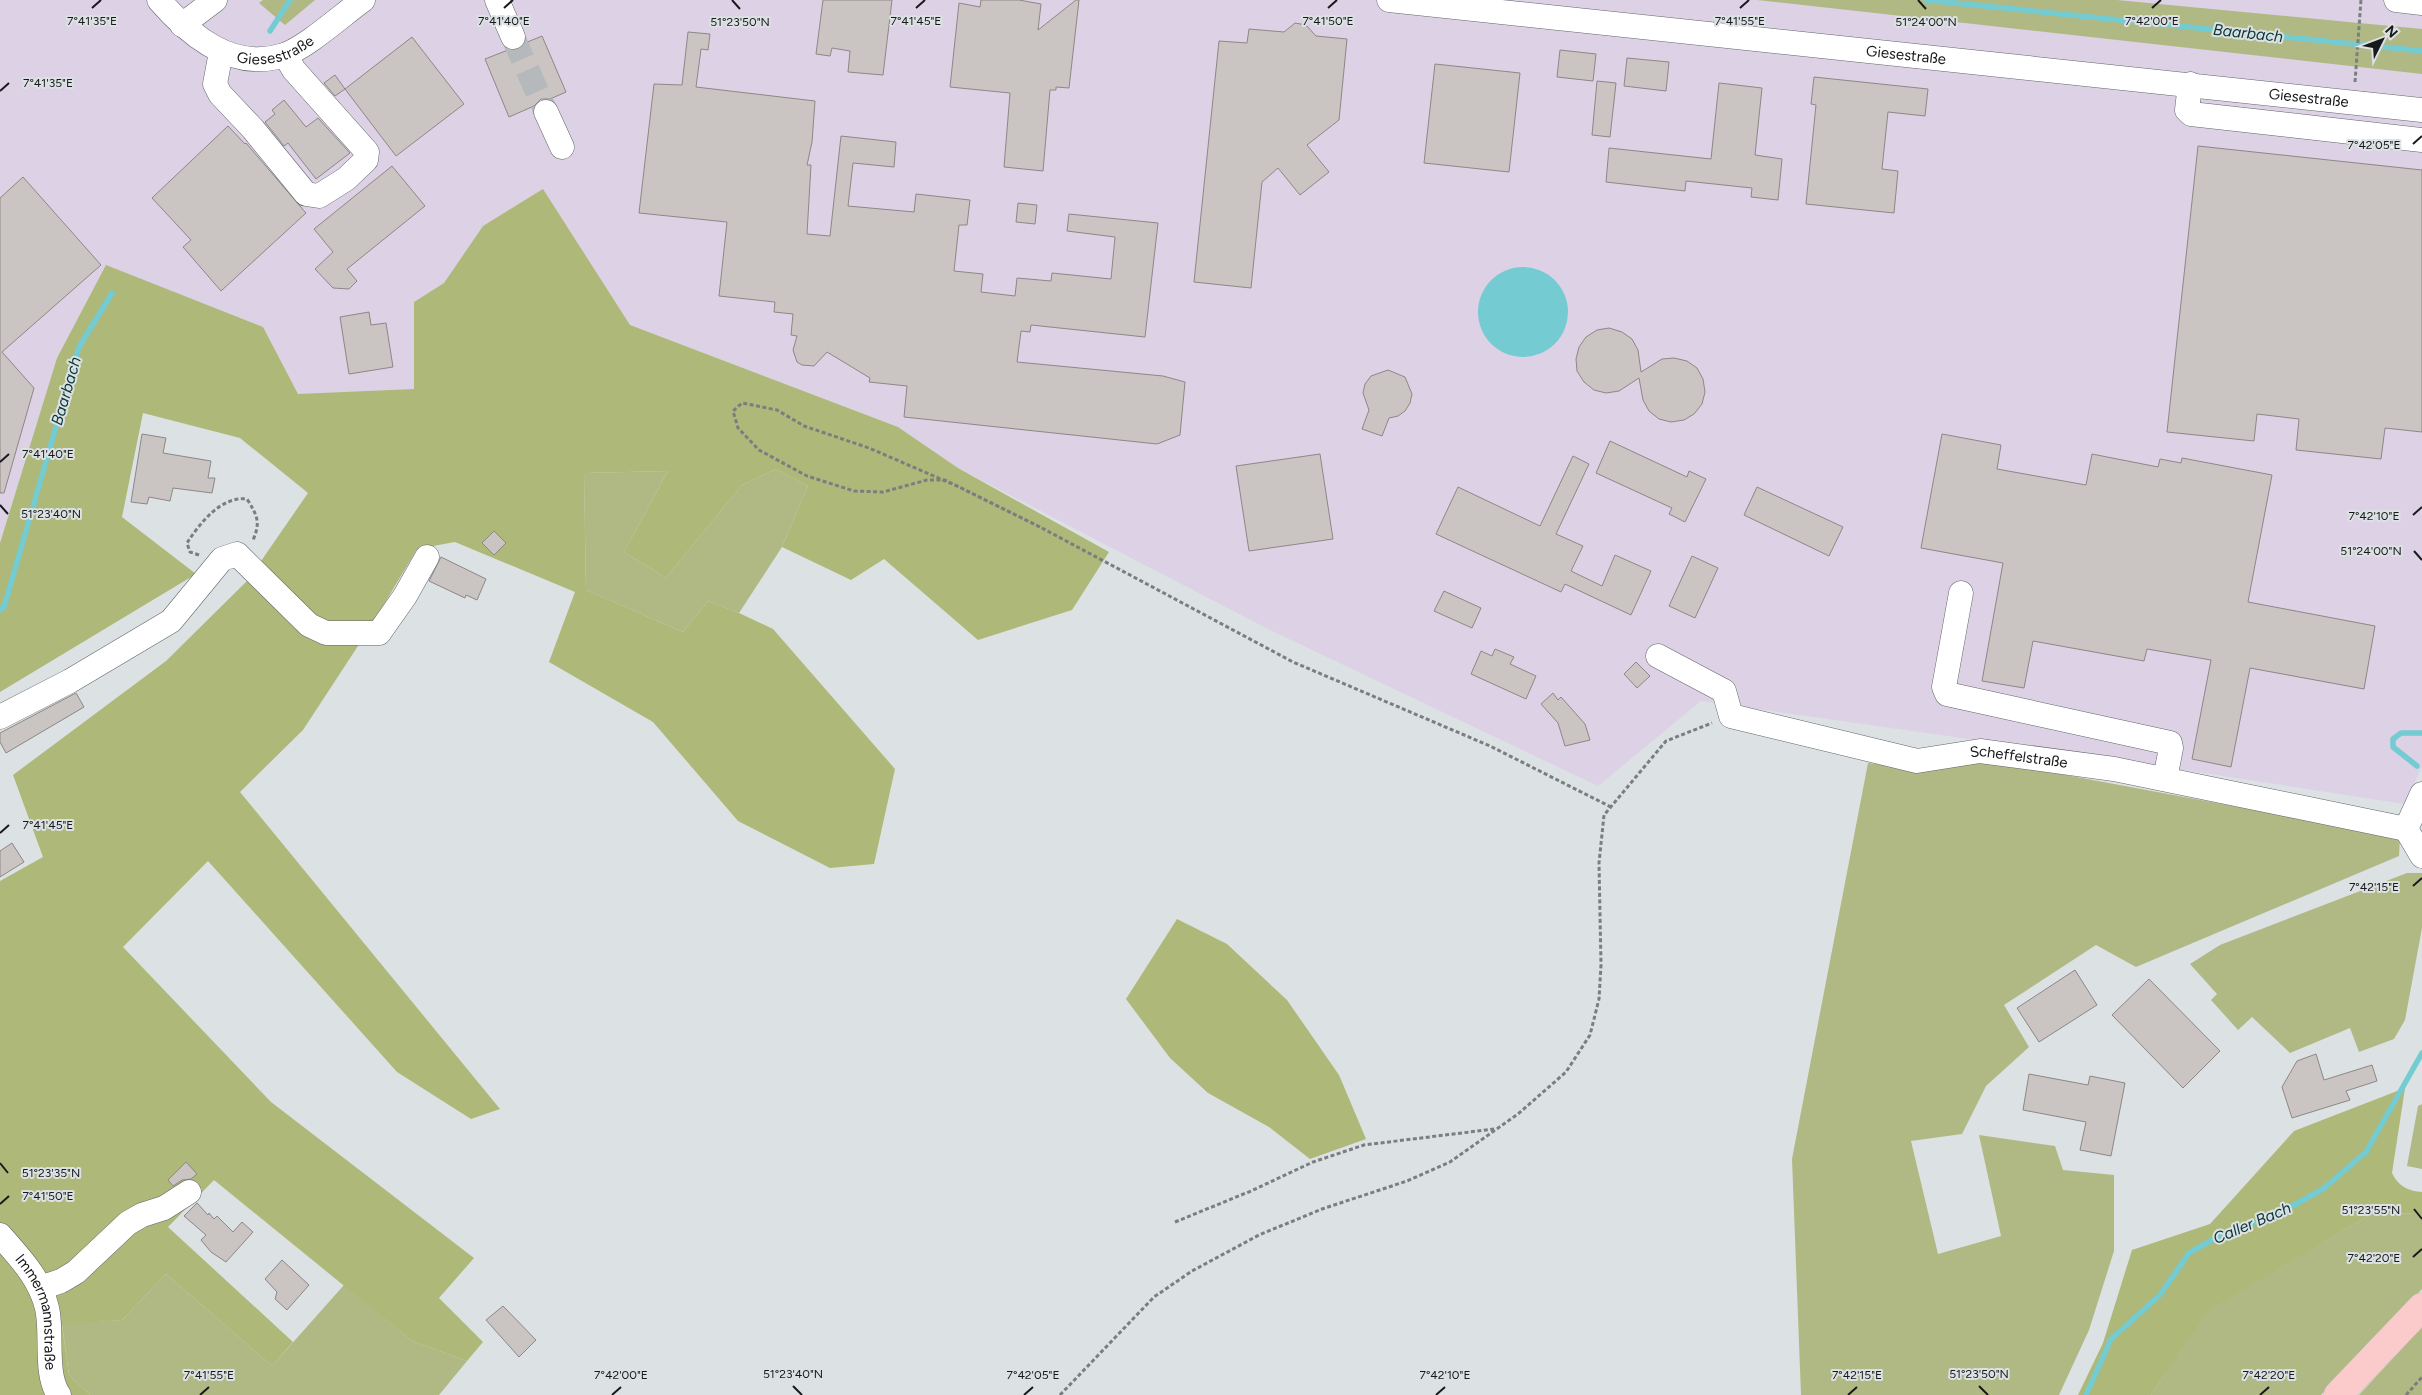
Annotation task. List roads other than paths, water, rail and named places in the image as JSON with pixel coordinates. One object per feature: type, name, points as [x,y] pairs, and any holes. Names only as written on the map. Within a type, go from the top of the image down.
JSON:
[{"type":"main road","points":[[2338,1395],[2422,1307]]},
{"type":"street","name":"Giesestraße","points":[[159,0],[182,25],[202,42],[234,57],[263,59],[284,54],[299,47],[363,0]]},
{"type":"street","points":[[182,25],[215,0]]},
{"type":"street","points":[[497,0],[513,37]]},
{"type":"street","name":"Giesestraße","points":[[1389,0],[2422,110]]},
{"type":"street","points":[[2396,0],[2422,2]]},
{"type":"street","points":[[222,52],[215,84],[220,94],[253,129],[306,194],[320,196],[346,179],[366,160],[367,152],[294,70],[284,54]]},
{"type":"street","points":[[2190,84],[2187,110],[2191,114],[2422,140]]},
{"type":"street","points":[[546,112],[562,146]]},
{"type":"street","points":[[0,717],[70,681],[171,621],[230,557],[309,625],[326,633],[379,633],[405,596],[427,557]]},
{"type":"street","points":[[1961,593],[1944,686],[1947,694],[2170,743],[2171,748],[2165,779]]},
{"type":"street","name":"Scheffelstraße","points":[[1658,656],[1724,690],[1731,716],[1917,761],[1980,751],[2114,769],[2406,829]]},
{"type":"street","points":[[2422,794],[2406,829],[2422,856]]},
{"type":"street","points":[[40,1288],[61,1281],[76,1272],[128,1223],[142,1215],[164,1208],[189,1192]]},
{"type":"street","name":"Immermannstraße","points":[[0,1235],[30,1269],[40,1288],[47,1309],[51,1367],[59,1395]]},
{"type":"water","points":[[1523,267],[1540,270],[1555,280],[1565,295],[1568,312],[1565,329],[1555,344],[1540,354],[1523,357],[1506,354],[1491,344],[1481,329],[1478,312],[1481,295],[1491,280],[1506,270]]},
{"type":"waterway","name":"Baarbach","points":[[270,31],[290,0]]},
{"type":"waterway","name":"Baarbach","points":[[1926,0],[2422,51]]},
{"type":"waterway","name":"Baarbach","points":[[0,610],[4,607],[79,347],[112,293]]},
{"type":"waterway","name":"Caller Bach","points":[[2417,766],[2393,747],[2393,739],[2401,733],[2422,733]]},
{"type":"waterway","name":"Caller Bach","points":[[2086,1395],[2111,1339],[2160,1295],[2189,1253],[2219,1236],[2285,1210],[2323,1189],[2366,1152],[2422,1053]]},
{"type":"tunnel","points":[[513,37],[546,112]]}]
